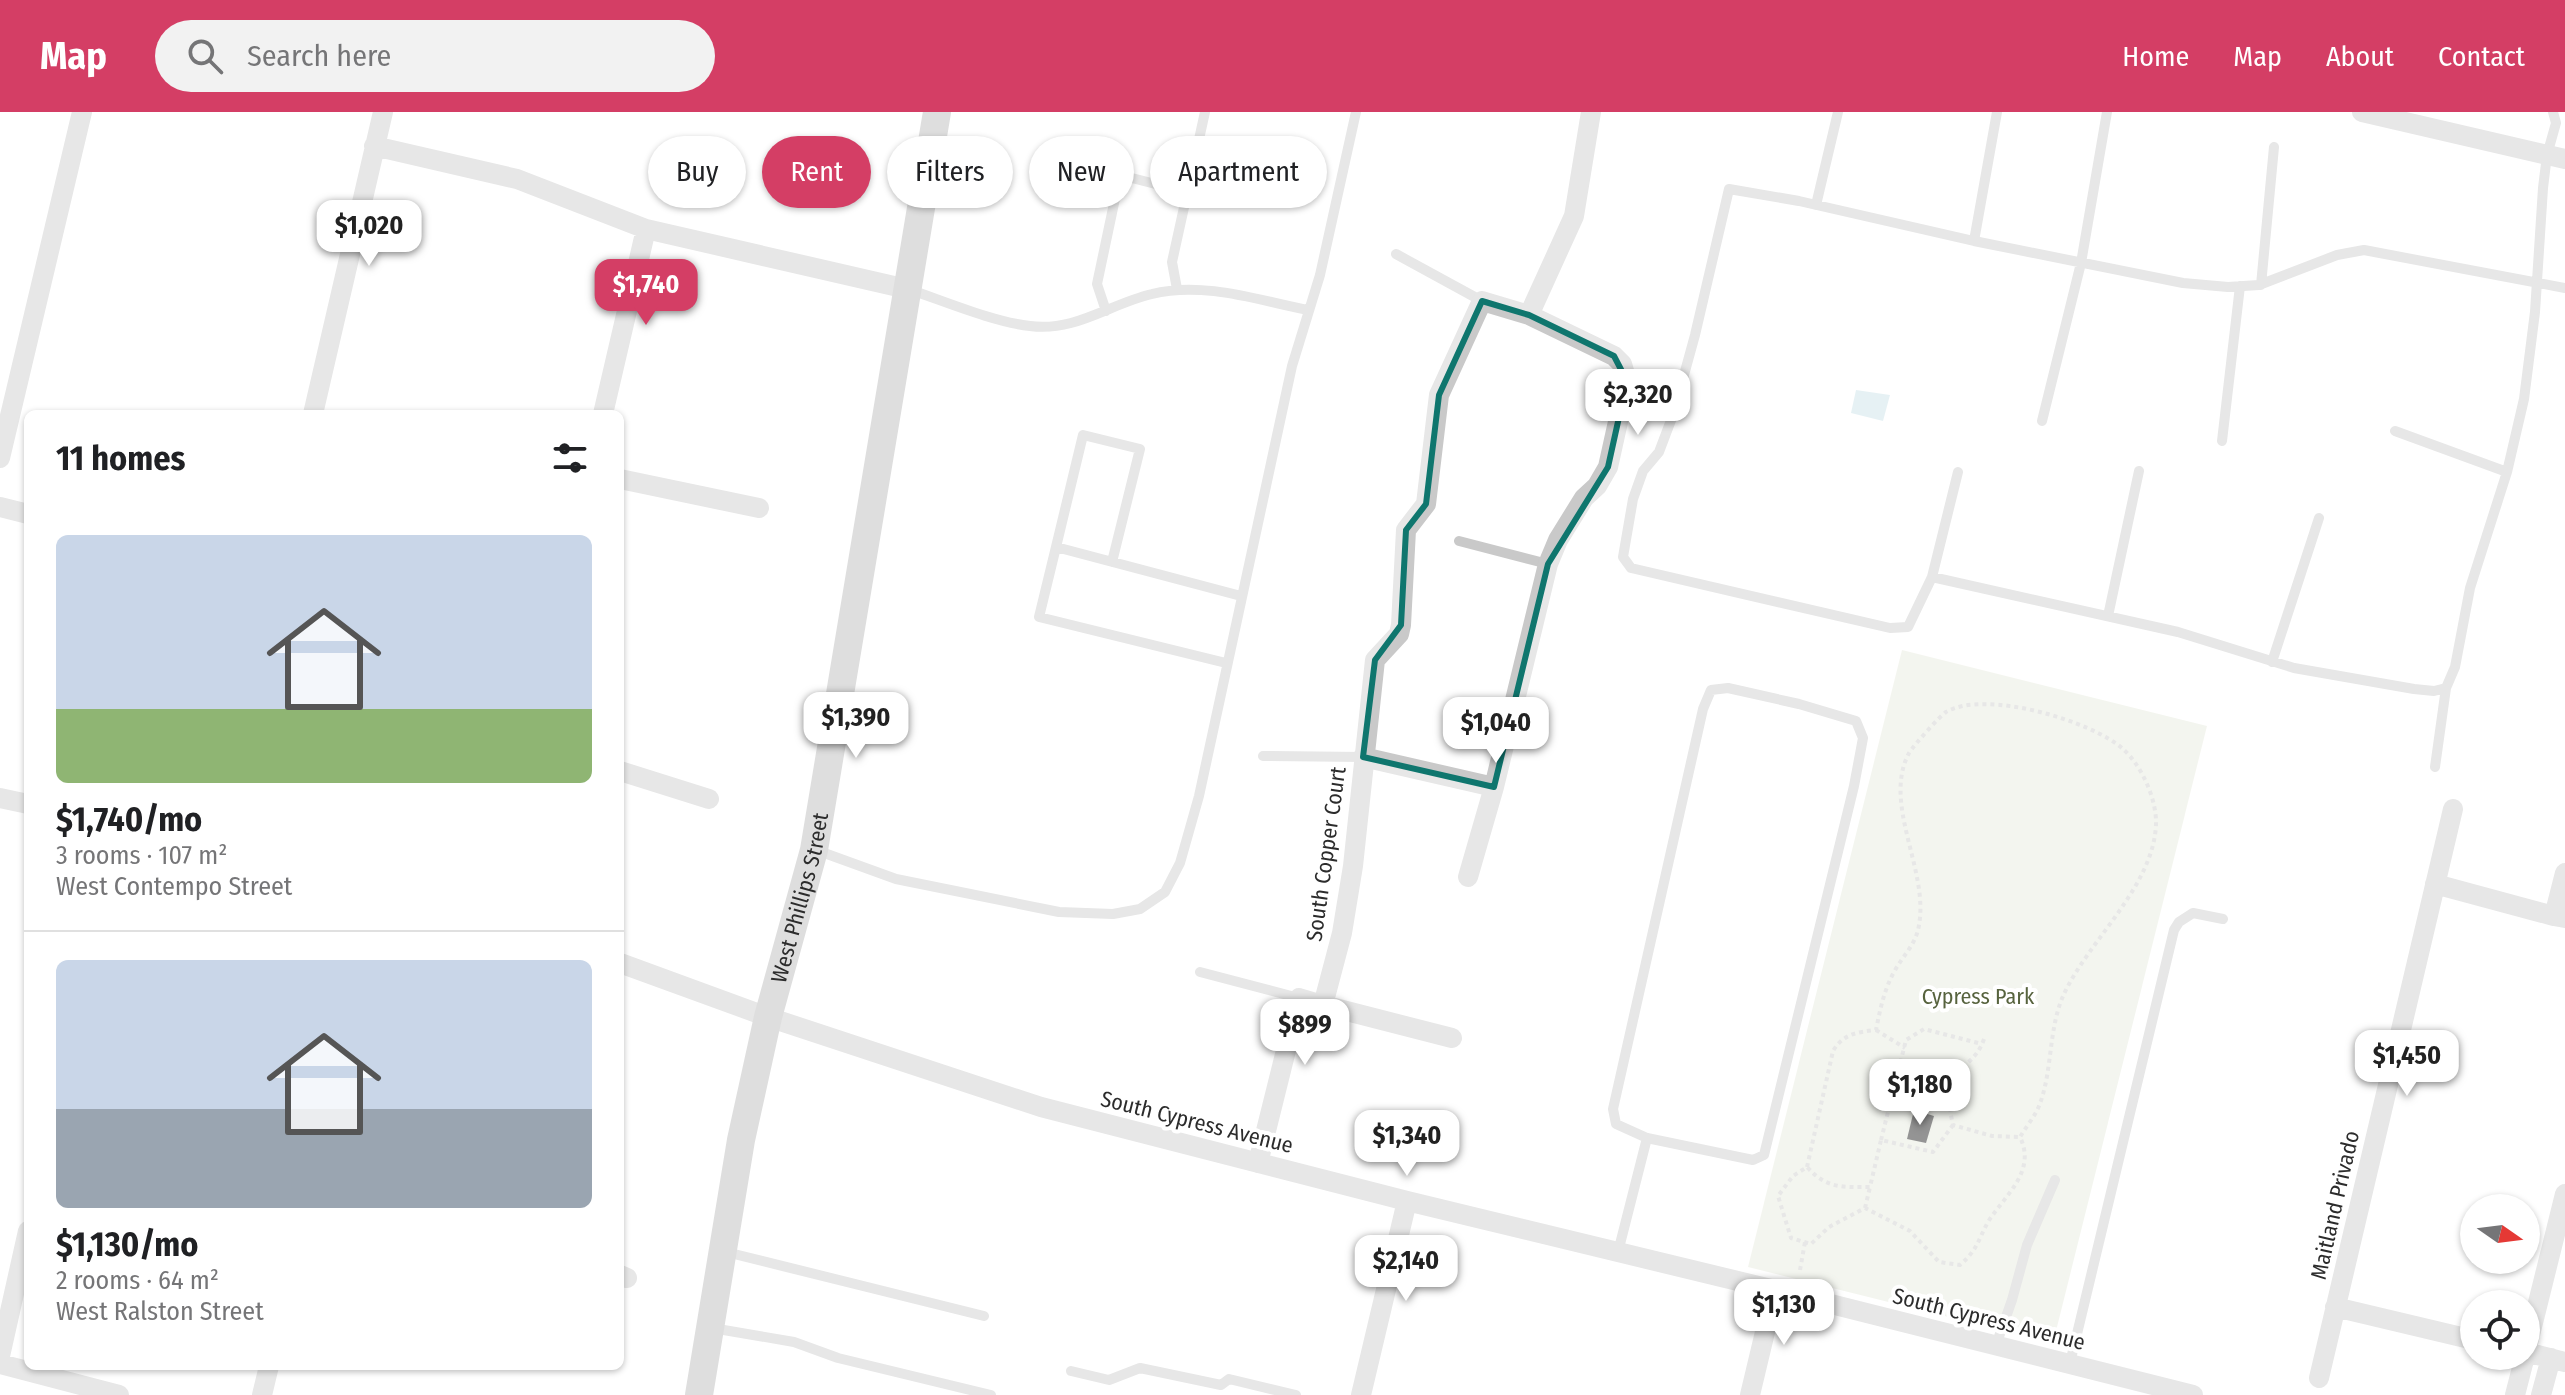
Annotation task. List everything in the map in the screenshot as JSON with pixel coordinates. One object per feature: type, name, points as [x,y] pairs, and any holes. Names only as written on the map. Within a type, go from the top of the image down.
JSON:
[{"type":"street","points":[[0,458],[82,112]]},
{"type":"street","points":[[314,410],[383,112]]},
{"type":"street","name":"West Phillips Street","points":[[699,1395],[741,1140],[768,1017],[814,850],[937,112]]},
{"type":"street","points":[[1529,315],[1574,216],[1591,112]]},
{"type":"street","points":[[2362,112],[2556,157]]},
{"type":"street","points":[[374,146],[517,179],[646,229],[907,289]]},
{"type":"street","points":[[604,410],[646,229]]},
{"type":"street","points":[[1468,877],[1494,787],[1548,564],[1558,540],[1608,467],[1627,375],[1614,356],[1529,315],[1482,301]]},
{"type":"street","name":"South Copper Court","points":[[1323,1005],[1344,920],[1353,866],[1375,660],[1399,634],[1406,530],[1426,504],[1439,395],[1482,301]]},
{"type":"street","points":[[624,480],[759,508]]},
{"type":"street","points":[[0,507],[24,513]]},
{"type":"street","name":"South Copper Court","points":[[1363,757],[1494,787]]},
{"type":"street","points":[[624,772],[709,799]]},
{"type":"street","points":[[0,798],[24,803]]},
{"type":"street","name":"Maitland Privado","points":[[2319,1378],[2453,809]]},
{"type":"street","points":[[2435,884],[2560,917],[2565,873]]},
{"type":"street","name":"South Cypress Avenue","points":[[624,964],[768,1017],[1041,1107],[1407,1201],[2070,1363],[2145,1389],[2193,1395]]},
{"type":"street","points":[[1258,1163],[1299,998],[1452,1038]]},
{"type":"street","points":[[2540,1296],[2565,1194]]},
{"type":"street","points":[[1361,1395],[1407,1201]]},
{"type":"street","points":[[0,1356],[24,1249]]},
{"type":"street","points":[[1750,1395],[1775,1290]]},
{"type":"street","points":[[2335,1307],[2460,1337]]},
{"type":"street","points":[[2541,1395],[2558,1360]]},
{"type":"street","points":[[0,1364],[119,1395]]},
{"type":"street","points":[[262,1395],[268,1370]]},
{"type":"street","points":[[2515,1395],[2522,1370]]},
{"type":"lane","points":[[1200,136],[1205,112]]},
{"type":"lane","points":[[814,850],[896,879],[1059,912],[1113,914],[1140,909],[1165,892],[1180,863],[1199,796],[1290,374],[1320,275],[1356,112]]},
{"type":"lane","points":[[1816,205],[1838,112]]},
{"type":"lane","points":[[1974,241],[1997,112]]},
{"type":"lane","points":[[2042,421],[2081,263],[2107,112]]},
{"type":"lane","points":[[2435,767],[2446,688],[2455,667],[2470,588],[2507,472],[2524,399],[2536,281],[2556,157],[2553,112]]},
{"type":"lane","points":[[2261,285],[2274,147]]},
{"type":"lane","points":[[1106,311],[1097,284],[1120,175],[1150,183]]},
{"type":"lane","points":[[1958,472],[1932,577],[1908,627],[1890,628],[1631,568],[1623,557],[1633,499],[1643,471],[1659,452],[1673,415],[1729,189],[2183,283],[2261,285],[2337,255],[2364,250],[2565,288]]},
{"type":"lane","points":[[1177,289],[1172,262],[1184,208]]},
{"type":"lane","points":[[1396,254],[1482,301]]},
{"type":"lane","points":[[2222,441],[2240,286]]},
{"type":"lane","points":[[907,289],[1029,326],[1054,327],[1081,322],[1149,294],[1177,289],[1215,292],[1308,310]]},
{"type":"lane","points":[[2395,431],[2507,472]]},
{"type":"lane","points":[[1112,562],[1140,449],[1083,435],[1039,617],[1226,663]]},
{"type":"lane","points":[[2108,616],[2139,471]]},
{"type":"lane","points":[[2272,662],[2319,518]]},
{"type":"lane","points":[[1459,541],[1548,564]]},
{"type":"lane","points":[[1056,547],[1241,596]]},
{"type":"lane","points":[[1932,577],[2178,632],[2294,668],[2387,685],[2434,691],[2446,688]]},
{"type":"lane","points":[[1728,688],[1856,721],[1863,738],[1854,786],[1764,1155],[1753,1160],[1647,1138],[1616,1124],[1613,1109],[1703,709],[1711,690],[1728,688]]},
{"type":"lane","points":[[1263,756],[1363,757]]},
{"type":"lane","points":[[2070,1363],[2174,930],[2179,922],[2193,913],[2223,919]]},
{"type":"lane","points":[[1200,972],[1299,998]]},
{"type":"lane","points":[[1618,1252],[1647,1138]]},
{"type":"lane","points":[[1996,1345],[2027,1245],[2055,1180]]},
{"type":"lane","points":[[722,1251],[984,1316]]},
{"type":"lane","points":[[710,1327],[794,1342],[838,1358],[991,1395]]},
{"type":"lane","points":[[1071,1371],[1109,1380],[1140,1368],[1221,1385],[1229,1379],[1296,1395]]},
{"type":"path","points":[[1876,1030],[1882,1002],[1894,971],[1912,948],[1919,925],[1920,899],[1900,788],[1910,752],[1945,712],[1965,706],[2006,704],[2092,729],[2124,750],[2148,785],[2156,824],[2149,853],[2131,893],[2083,961],[2063,996],[2039,1107],[2020,1137]]},
{"type":"path","points":[[1881,1140],[1933,1152],[1953,1125],[1950,1107],[1953,1080],[1979,1054],[1983,1042],[1924,1029],[1906,1040],[1905,1048],[1881,1140],[1865,1208],[1829,1227],[1811,1244],[1791,1238],[1778,1196],[1793,1176],[1807,1167],[1833,1051],[1840,1039],[1857,1032],[1876,1030],[1905,1048]]},
{"type":"path","points":[[1893,1094],[1950,1107]]},
{"type":"path","points":[[1953,1125],[1992,1136],[2020,1137]]},
{"type":"path","points":[[1865,1208],[1910,1231],[1939,1262],[1960,1265],[1975,1251],[1989,1222],[2020,1182],[2025,1147],[2020,1137]]},
{"type":"path","points":[[1807,1167],[1820,1181],[1840,1187],[1870,1187]]},
{"type":"path","points":[[1800,1270],[1805,1242]]},
{"type":"highlighted area","points":[[1482,301],[1529,315],[1614,356],[1627,381],[1608,467],[1548,564],[1494,787],[1363,757],[1375,660],[1401,625],[1406,530],[1426,504],[1439,395]]},
{"type":"green space","name":"Cypress Park","points":[[1902,650],[2207,726],[2053,1343],[1748,1267]]},
{"type":"water","points":[[1856,390],[1890,395],[1883,421],[1851,413]]},
{"type":"building","points":[[1914,1110],[1934,1116],[1926,1143],[1907,1139]]}]
